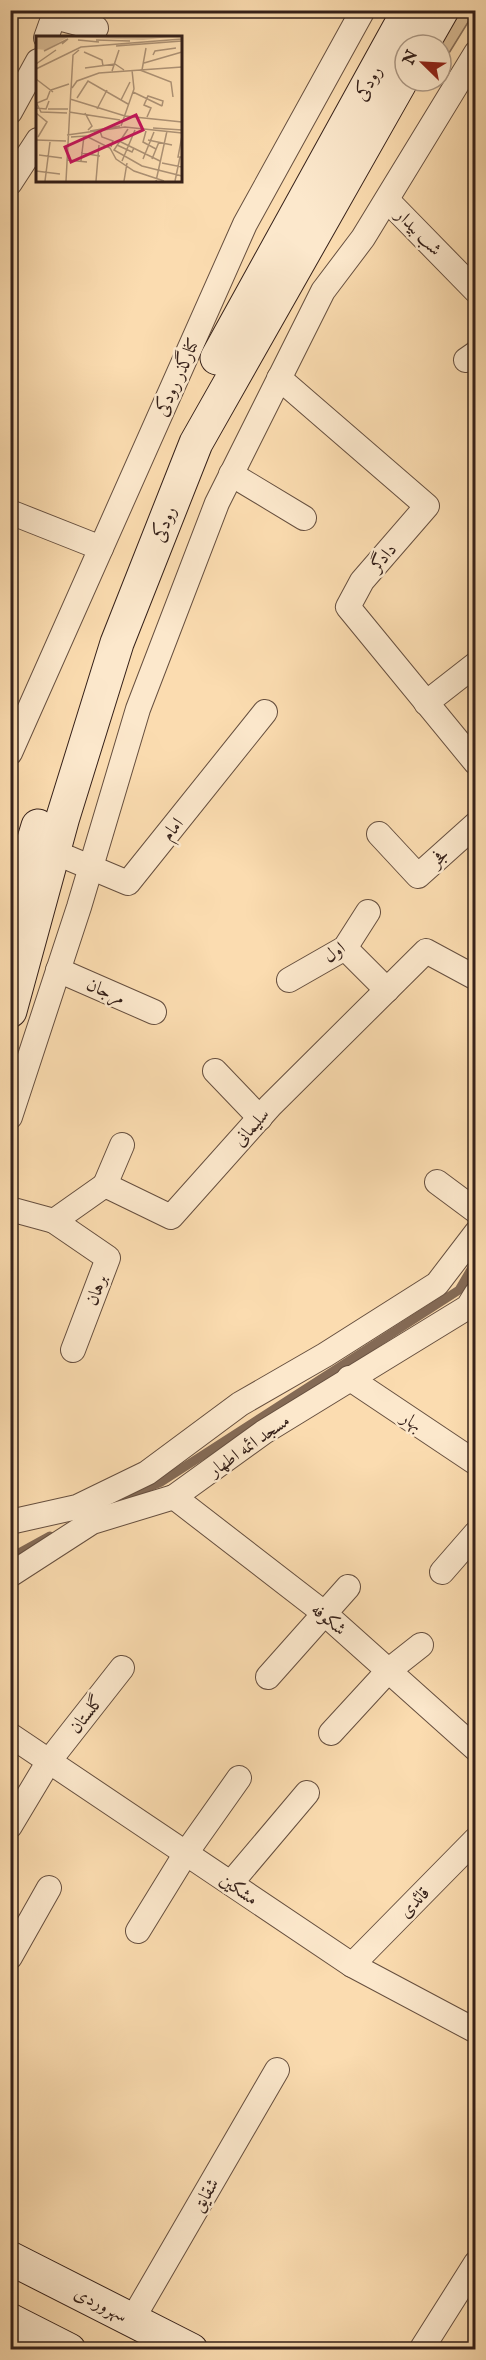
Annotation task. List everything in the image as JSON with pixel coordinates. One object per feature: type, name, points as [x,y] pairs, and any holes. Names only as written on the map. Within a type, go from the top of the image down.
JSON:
[{"type":"main road","name":"رودکی","points":[[10,918],[92,647],[186,416],[409,10]]},
{"type":"main road","points":[[429,33],[442,10]]},
{"type":"main road","name":"رودکی","points":[[10,1011],[54,852],[117,643],[196,443],[394,93]]},
{"type":"main road","name":"سهروردی","points":[[10,2258],[191,2349]]},
{"type":"main road","points":[[10,2320],[69,2349]]},
{"type":"street","name":"کنارگذر رودکی","points":[[10,753],[245,224],[363,10]]},
{"type":"street","points":[[52,22],[97,26]]},
{"type":"street","points":[[10,112],[36,65]]},
{"type":"street","points":[[10,1117],[91,865],[138,709],[216,503],[323,291],[363,238],[471,70]]},
{"type":"street","points":[[10,183],[36,143]]},
{"type":"street","name":"شب بیدار","points":[[387,200],[473,282]]},
{"type":"street","name":"دادگر","points":[[279,378],[427,506],[362,581],[348,607],[476,763]]},
{"type":"street","points":[[231,474],[304,519]]},
{"type":"street","points":[[10,512],[101,548]]},
{"type":"street","points":[[426,703],[476,664]]},
{"type":"street","name":"امام","points":[[54,852],[91,865],[128,883],[266,712]]},
{"type":"street","name":"فجر","points":[[379,834],[418,876],[476,824]]},
{"type":"street","name":"اول","points":[[289,980],[345,948],[368,912]]},
{"type":"street","points":[[345,948],[387,990]]},
{"type":"street","name":"سلیمانی","points":[[105,1185],[171,1217],[260,1118],[426,951],[475,975]]},
{"type":"street","name":"مرجان","points":[[58,970],[154,1012]]},
{"type":"street","points":[[215,1071],[260,1118]]},
{"type":"street","points":[[10,1209],[54,1221],[105,1185],[122,1144]]},
{"type":"street","points":[[437,1182],[476,1212]]},
{"type":"street","name":"برهان","points":[[54,1221],[108,1258],[73,1350]]},
{"type":"street","name":"مسجد ائمه اطهار","points":[[10,1575],[84,1515],[147,1473],[240,1404],[325,1355],[437,1284],[476,1233]]},
{"type":"street","name":"مسجد ائمه اطهار","points":[[10,1537],[84,1515],[174,1497],[264,1432],[468,1307],[476,1294]]},
{"type":"street","name":"بهار","points":[[349,1378],[476,1463]]},
{"type":"street","name":"شکوفه","points":[[174,1497],[324,1613],[476,1749]]},
{"type":"street","name":"مسجد ائمه اطهار","points":[[10,1522],[84,1515]]},
{"type":"street","points":[[442,1572],[476,1533]]},
{"type":"street","points":[[268,1677],[348,1587]]},
{"type":"street","points":[[331,1733],[388,1671],[421,1645]]},
{"type":"street","name":"گلستان","points":[[10,1826],[49,1761],[122,1668]]},
{"type":"street","name":"مشکین","points":[[10,1735],[352,1965],[476,2031]]},
{"type":"street","points":[[138,1931],[186,1853],[239,1778]]},
{"type":"street","points":[[231,1883],[307,1793]]},
{"type":"street","name":"قائدی","points":[[352,1965],[476,1839]]},
{"type":"street","points":[[10,1957],[49,1888]]},
{"type":"street","name":"شقایق","points":[[132,2320],[277,2070]]},
{"type":"street","points":[[421,2349],[476,2263]]},
{"type":"shaded area","points":[[456,11],[475,11],[453,47],[453,33],[446,33]]},
{"type":"waterway","points":[[126,1496],[161,1482],[459,1290],[476,1261]]},
{"type":"waterway","points":[[10,1558],[50,1536]]}]
